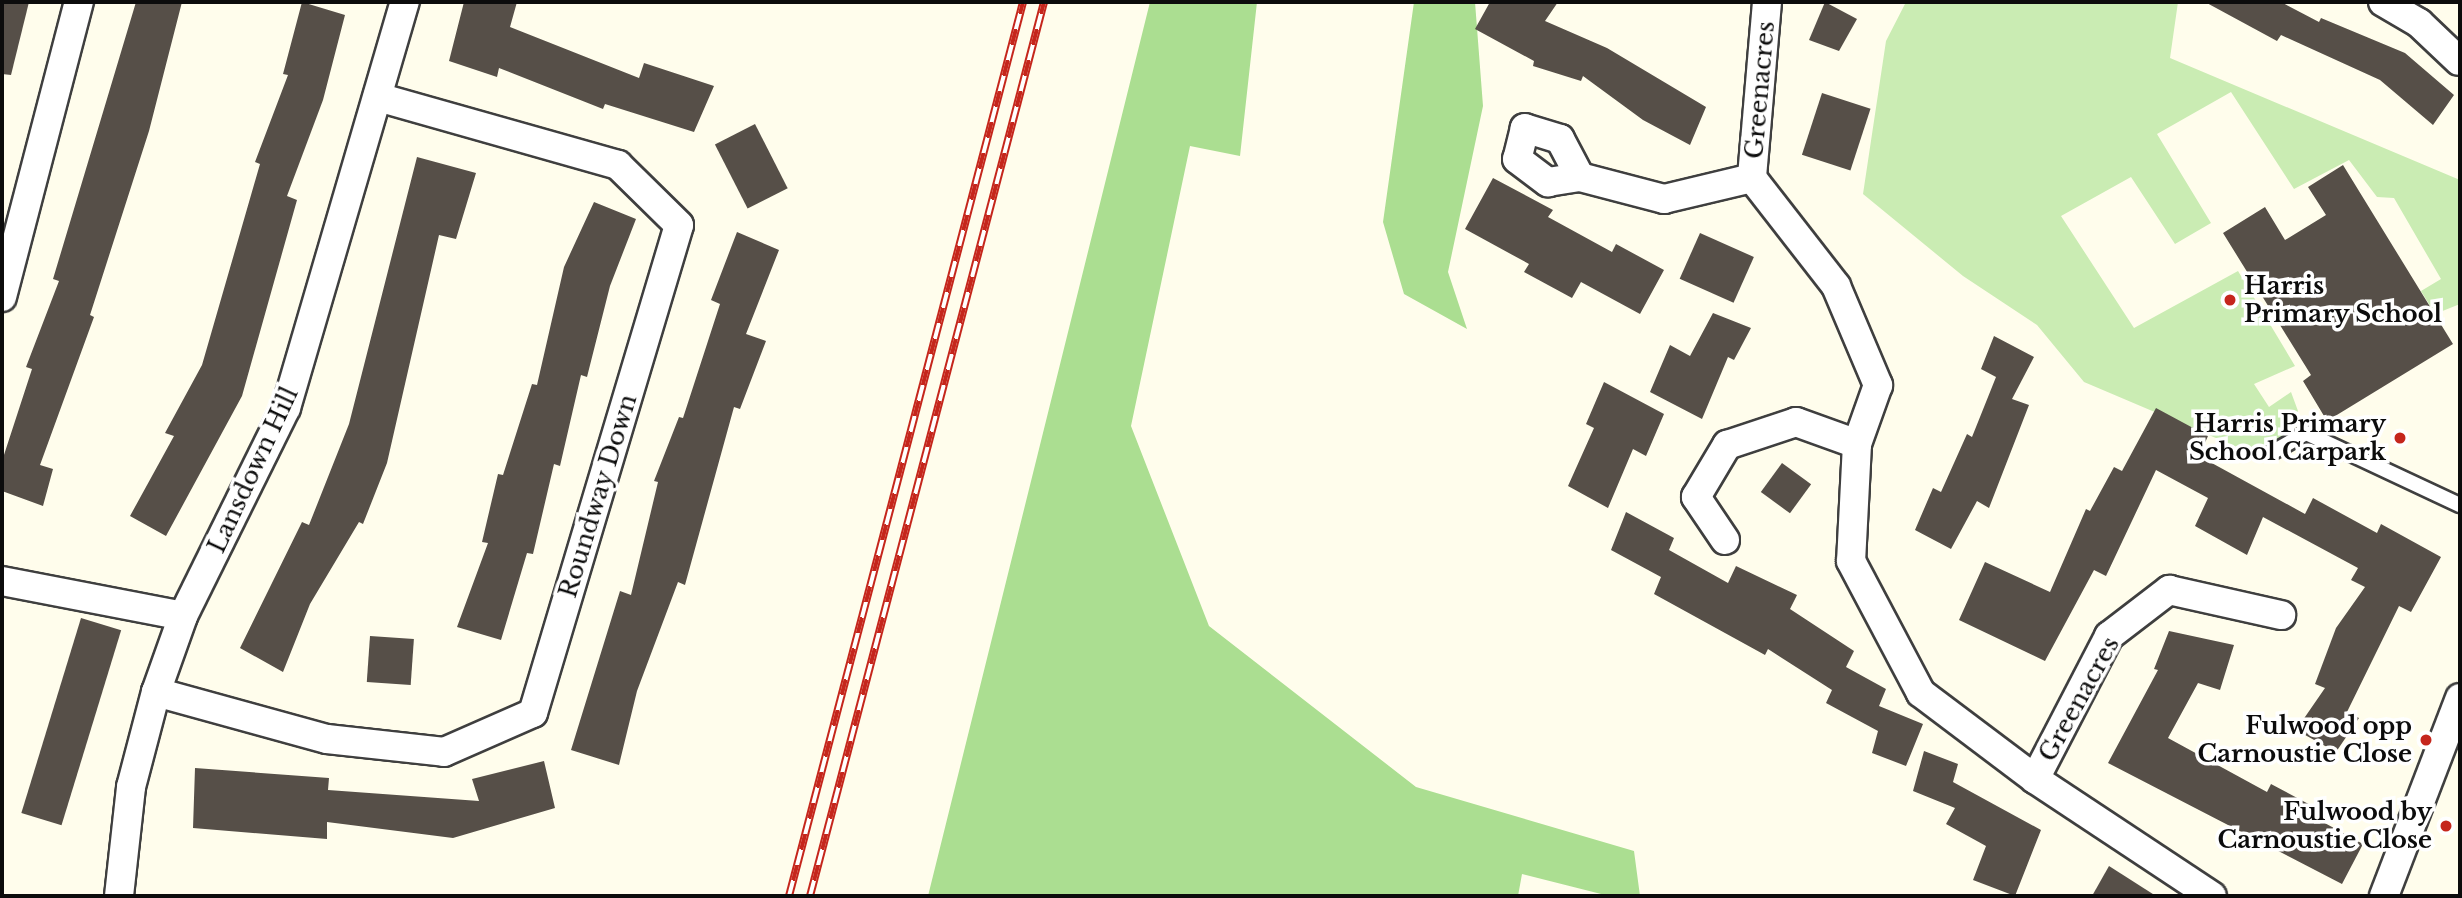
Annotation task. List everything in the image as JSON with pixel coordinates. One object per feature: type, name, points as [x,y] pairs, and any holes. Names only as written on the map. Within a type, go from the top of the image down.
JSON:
[{"type":"street","points":[[2,297],[79,2]]},
{"type":"street","name":"Lansdown Hill","points":[[119,896],[131,787],[156,692],[183,616],[286,408],[405,2]]},
{"type":"street","name":"Greenacres","points":[[1767,2],[1752,178],[1836,286],[1878,385],[1857,444],[1851,561],[1921,693],[2035,779],[2212,896]]},
{"type":"street","points":[[2383,2],[2419,23],[2459,62]]},
{"type":"street","name":"Roundway Down","points":[[156,692],[327,739],[444,752],[533,713],[679,225],[618,165],[377,97]]},
{"type":"street","name":"Greenacres","points":[[1580,177],[1664,200],[1752,178]]},
{"type":"street","points":[[1725,540],[1696,497],[1727,445],[1796,422],[1857,444]]},
{"type":"street","points":[[2,581],[183,616]]},
{"type":"street","name":"Greenacres","points":[[2035,779],[2109,636],[2169,590],[2281,615]]},
{"type":"street","points":[[2384,896],[2458,710]]},
{"type":"lane","points":[[2273,452],[2306,433],[2460,506]]},
{"type":"green space","points":[[1150,2],[1257,2],[1240,156],[1190,146],[1131,426],[1209,626],[1416,787],[1634,851],[1640,896],[1609,896],[1522,874],[1518,896],[928,896]]},
{"type":"green space","points":[[1414,2],[1475,2],[1483,106],[1448,272],[1467,329],[1404,294],[1383,222]]},
{"type":"green space","points":[[1906,2],[2178,2],[2170,58],[2460,180],[2460,304],[2435,314],[2421,291],[2441,279],[2394,198],[2377,197],[2349,160],[2294,189],[2231,92],[2157,134],[2211,223],[2175,244],[2131,177],[2061,216],[2134,328],[2238,271],[2295,366],[2254,384],[2269,407],[2291,392],[2298,411],[2290,432],[2263,447],[2270,461],[2084,382],[2037,325],[1963,276],[1863,194],[1886,41]]},
{"type":"building","points":[[2,2],[29,2],[11,75],[2,74]]},
{"type":"building","points":[[136,2],[182,2],[149,131],[90,315],[94,317],[40,465],[53,469],[43,506],[2,491],[2,461],[32,369],[26,367],[59,281],[53,279]]},
{"type":"building","points":[[302,2],[345,15],[323,100],[287,196],[297,200],[242,396],[166,536],[130,516],[174,436],[165,433],[202,365],[260,164],[255,162],[288,75],[283,74]]},
{"type":"building","points":[[464,2],[517,2],[510,27],[639,78],[644,63],[714,86],[694,132],[605,104],[603,109],[499,68],[497,77],[449,61]]},
{"type":"building","points":[[1490,2],[1558,2],[1545,21],[1607,48],[1706,107],[1690,145],[1643,120],[1583,76],[1581,81],[1533,66],[1534,61],[1475,29]]},
{"type":"building","points":[[1825,2],[1857,19],[1839,51],[1809,40]]},
{"type":"building","points":[[2205,2],[2281,2],[2319,22],[2321,18],[2405,53],[2454,95],[2433,125],[2380,80],[2281,35],[2277,41]]},
{"type":"building","points":[[1822,93],[1871,109],[1850,171],[1802,155]]},
{"type":"building","points":[[755,124],[788,188],[748,209],[715,144]]},
{"type":"building","points":[[417,157],[476,173],[456,239],[439,235],[387,463],[363,524],[359,522],[310,604],[283,672],[240,648],[302,522],[309,525],[349,424]]},
{"type":"building","name":"Harris Primary School","points":[[2343,165],[2453,344],[2327,421],[2303,381],[2311,375],[2223,233],[2265,207],[2285,240],[2326,215],[2308,187]]},
{"type":"building","points":[[1493,178],[1553,210],[1548,217],[1612,252],[1616,244],[1664,270],[1640,314],[1581,282],[1572,298],[1524,272],[1529,264],[1465,229]]},
{"type":"building","points":[[594,202],[636,219],[610,286],[587,377],[581,375],[560,466],[554,464],[533,554],[527,553],[501,640],[457,627],[488,543],[482,542],[498,474],[503,475],[532,384],[537,385],[564,267]]},
{"type":"building","points":[[737,232],[779,250],[746,334],[766,341],[740,409],[734,407],[685,585],[678,582],[637,691],[619,765],[571,750],[620,591],[631,595],[658,482],[654,481],[679,417],[683,418],[720,304],[711,300]]},
{"type":"building","points":[[1700,233],[1754,257],[1734,303],[1680,279]]},
{"type":"building","points":[[1713,313],[1751,328],[1734,360],[1728,357],[1702,419],[1650,392],[1670,345],[1690,356]]},
{"type":"building","points":[[1994,336],[2034,357],[2012,399],[2029,405],[1989,508],[1977,501],[1951,549],[1915,530],[1933,488],[1941,492],[1967,434],[1972,437],[1996,377],[1981,369]]},
{"type":"building","points":[[1604,382],[1664,414],[1646,456],[1633,449],[1608,508],[1568,486],[1594,428],[1586,424]]},
{"type":"building","points":[[2156,408],[2208,436],[2199,456],[2305,514],[2313,498],[2377,533],[2381,524],[2441,557],[2411,612],[2399,606],[2347,712],[2359,718],[2336,752],[2296,730],[2325,688],[2315,684],[2336,628],[2365,587],[2351,580],[2358,568],[2263,517],[2247,555],[2195,526],[2208,498],[2156,470],[2106,576],[2094,570],[2045,661],[1959,620],[1985,562],[2050,592],[2086,509],[2090,511],[2114,467],[2122,471]]},
{"type":"building","points":[[1782,463],[1811,484],[1790,513],[1761,492]]},
{"type":"building","points":[[1626,512],[1674,538],[1669,550],[1728,583],[1736,566],[1797,595],[1790,609],[1854,651],[1846,667],[1886,689],[1879,706],[1923,724],[1906,766],[1872,753],[1878,731],[1826,703],[1832,690],[1768,649],[1765,655],[1654,594],[1661,577],[1611,550]]},
{"type":"building","points":[[81,618],[121,630],[62,825],[21,813]]},
{"type":"building","points":[[2169,631],[2234,645],[2220,690],[2198,683],[2168,738],[2267,792],[2271,784],[2316,808],[2312,816],[2363,844],[2342,884],[2108,763],[2158,670],[2154,669]]},
{"type":"building","points":[[370,636],[414,639],[411,685],[367,682]]},
{"type":"building","points":[[1924,751],[1958,764],[1953,782],[2041,830],[2015,896],[1973,880],[1986,846],[1946,824],[1955,808],[1913,791]]},
{"type":"building","points":[[544,761],[555,808],[453,838],[327,822],[327,839],[193,828],[195,768],[329,778],[328,790],[479,801],[472,779]]},
{"type":"building","points":[[2109,866],[2156,896],[2092,896]]},
{"type":"railway","points":[[789,896],[1023,2]]},
{"type":"railway","points":[[810,896],[1044,2]]},
{"type":"place","name":"Harris Primary School","points":[[2230,300]]},
{"type":"place","name":"Harris Primary School Carpark","points":[[2400,438]]},
{"type":"place","name":"Fulwood opp Carnoustie Close","points":[[2426,740]]},
{"type":"place","name":"Fulwood by Carnoustie Close","points":[[2446,826]]}]
